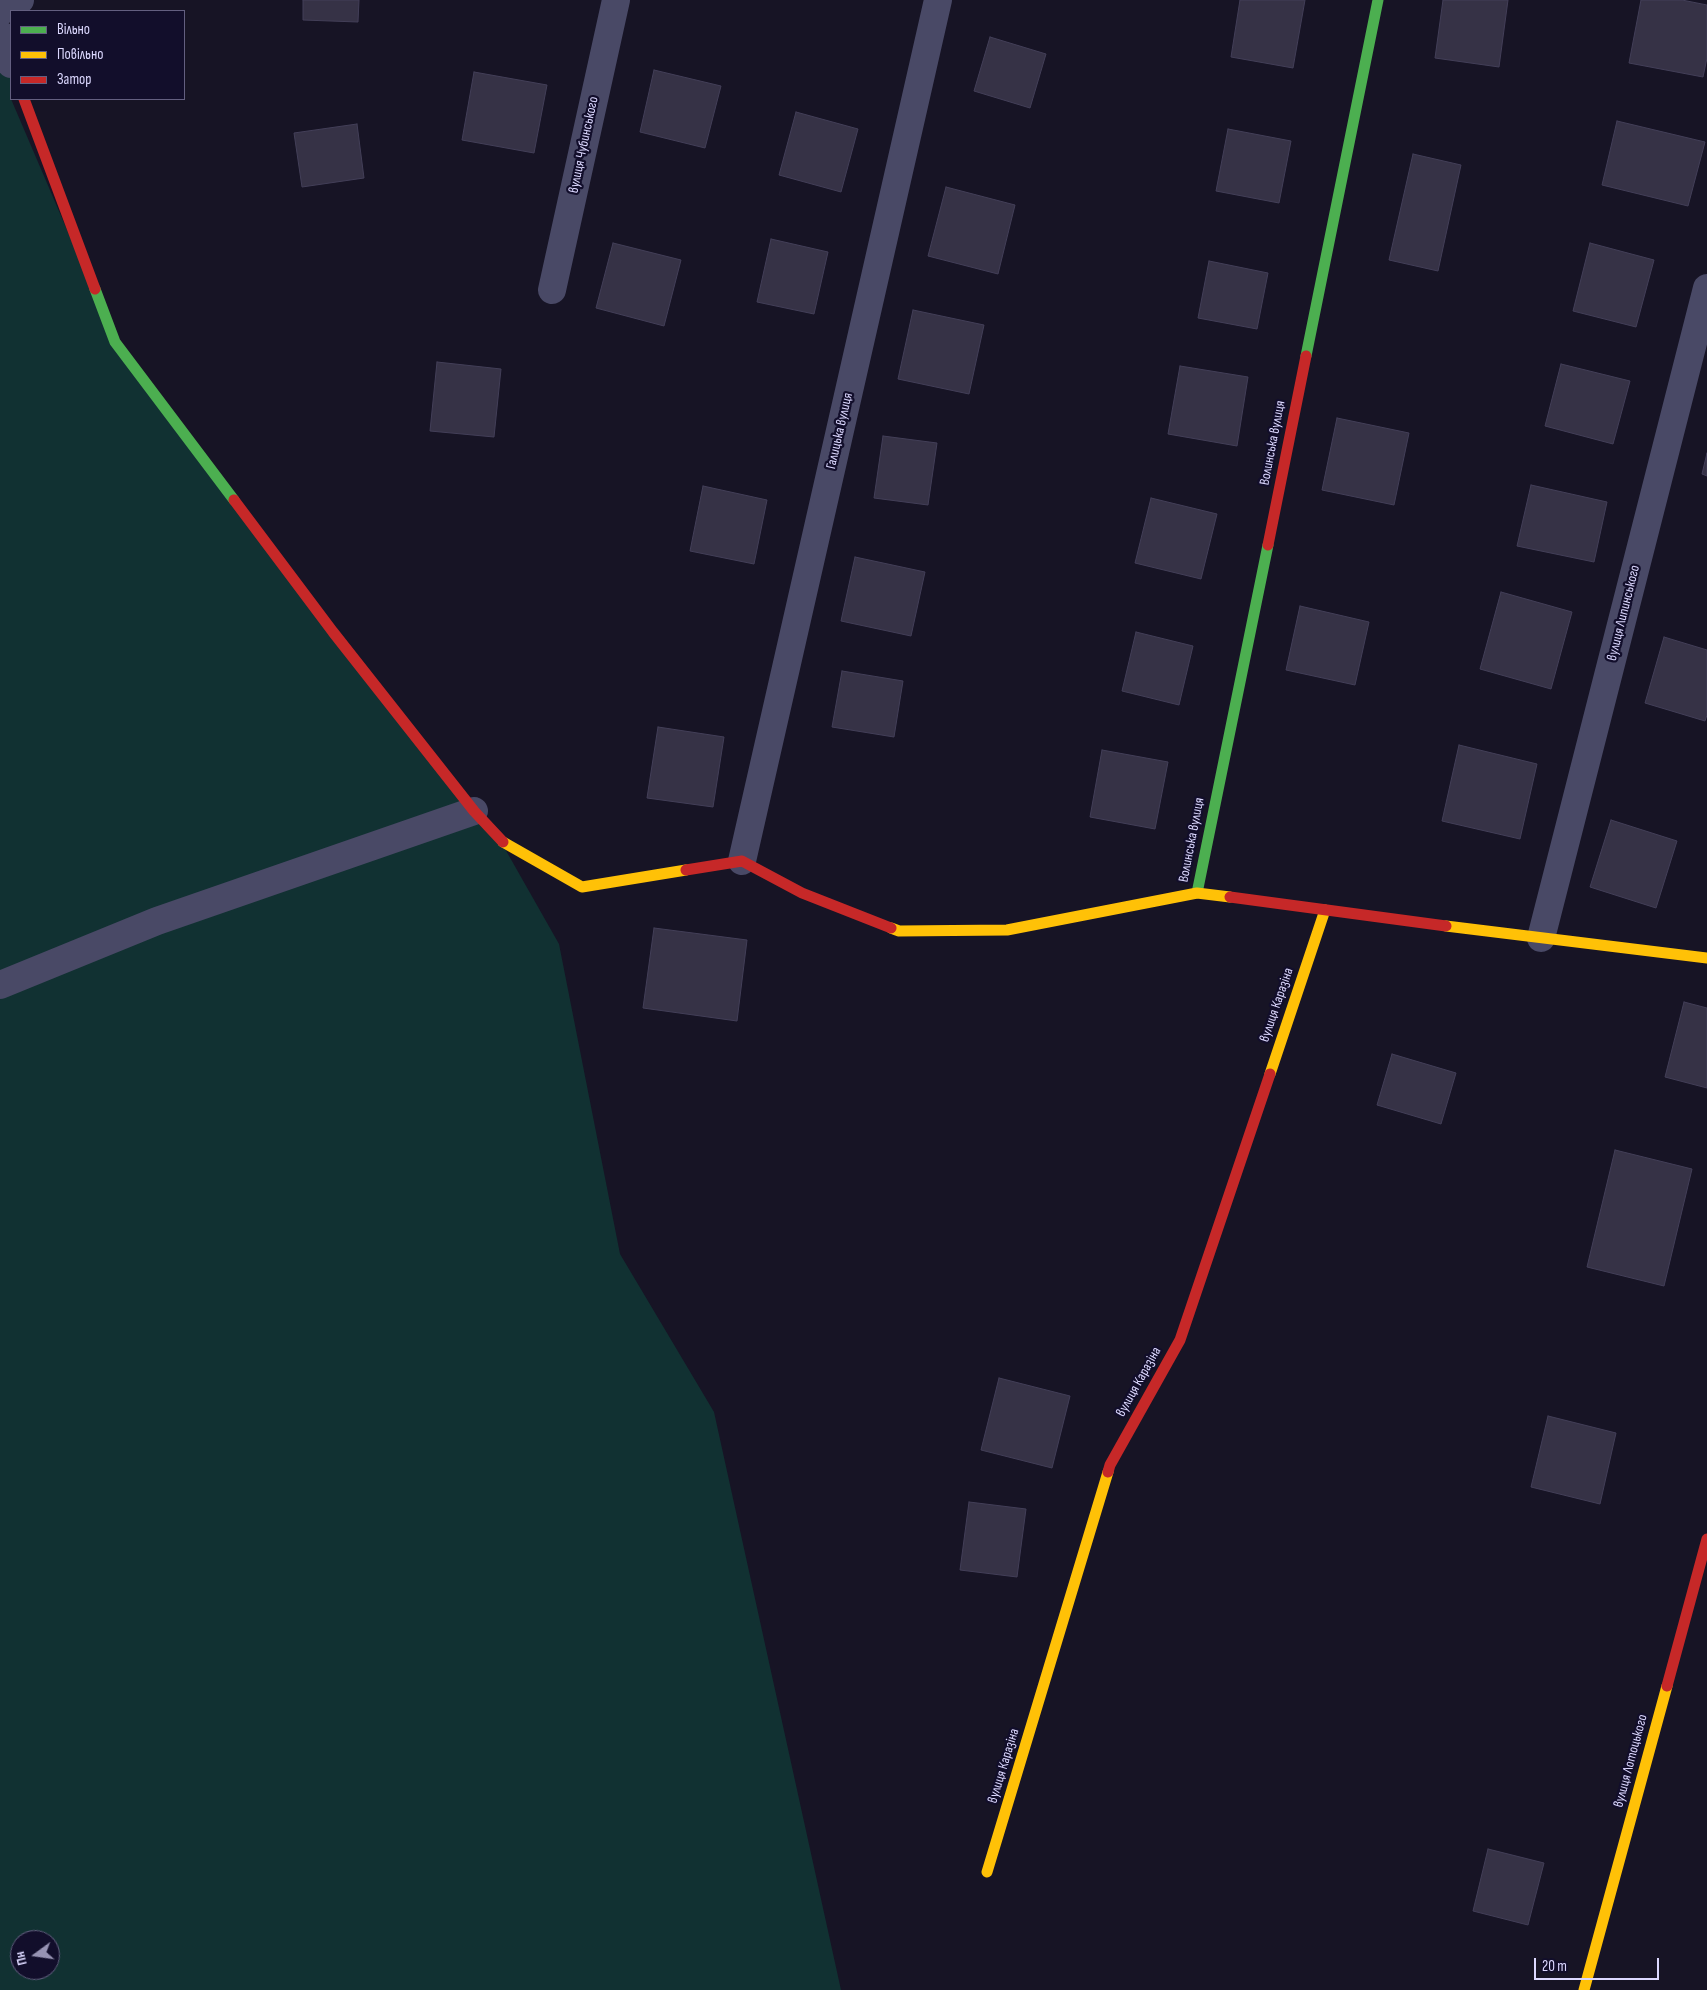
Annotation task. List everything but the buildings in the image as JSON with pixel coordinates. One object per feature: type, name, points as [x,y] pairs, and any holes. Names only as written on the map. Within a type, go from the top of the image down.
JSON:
[{"type":"street","points":[[0,12],[20,0]]},
{"type":"street","name":"вулиця Чубинського","points":[[552,290],[616,0]]},
{"type":"street","name":"Галицька вулиця","points":[[742,861],[938,0]]},
{"type":"street","name":"Волинська вулиця","points":[[1197,893],[1378,0]]},
{"type":"street","points":[[0,34],[10,61]]},
{"type":"street","points":[[24,100],[115,342],[333,632],[474,811],[500,840],[582,887],[742,861],[802,893],[899,931],[1008,930],[1197,893],[1707,958]]},
{"type":"street","name":"вулиця Липинського","points":[[1541,938],[1707,288]]},
{"type":"street","points":[[0,986],[157,921],[474,811]]},
{"type":"street","name":"вулиця Каразіна","points":[[987,1872],[1110,1465],[1180,1340],[1324,910]]},
{"type":"street","name":"вулиця Лотоцького","points":[[1584,1990],[1707,1539]]},
{"type":"green space","points":[[0,34],[10,61],[10,100],[115,342],[500,840],[559,944],[620,1254],[714,1412],[841,1990],[0,1990]]},
{"type":"traffic: fast","points":[[1306,356],[1378,0]]},
{"type":"traffic: fast","points":[[95,289],[115,342],[234,500]]},
{"type":"traffic: fast","points":[[1197,893],[1268,545]]},
{"type":"traffic: slow","points":[[503,842],[582,887],[686,870]]},
{"type":"traffic: slow","points":[[891,928],[899,931],[1007,930],[1197,893],[1230,897]]},
{"type":"traffic: slow","points":[[1270,1074],[1325,910]]},
{"type":"traffic: slow","points":[[1446,926],[1707,958]]},
{"type":"traffic: slow","points":[[987,1872],[1108,1472]]},
{"type":"traffic: slow","points":[[1584,1990],[1667,1686]]},
{"type":"traffic: jam","points":[[24,100],[95,289]]},
{"type":"traffic: jam","points":[[1268,545],[1306,356]]},
{"type":"traffic: jam","points":[[234,500],[333,632],[474,811],[503,842]]},
{"type":"traffic: jam","points":[[686,870],[742,861],[802,893],[891,928]]},
{"type":"traffic: jam","points":[[1230,897],[1446,926]]},
{"type":"traffic: jam","points":[[1108,1472],[1110,1465],[1180,1340],[1270,1074]]},
{"type":"traffic: jam","points":[[1667,1686],[1707,1539]]}]
